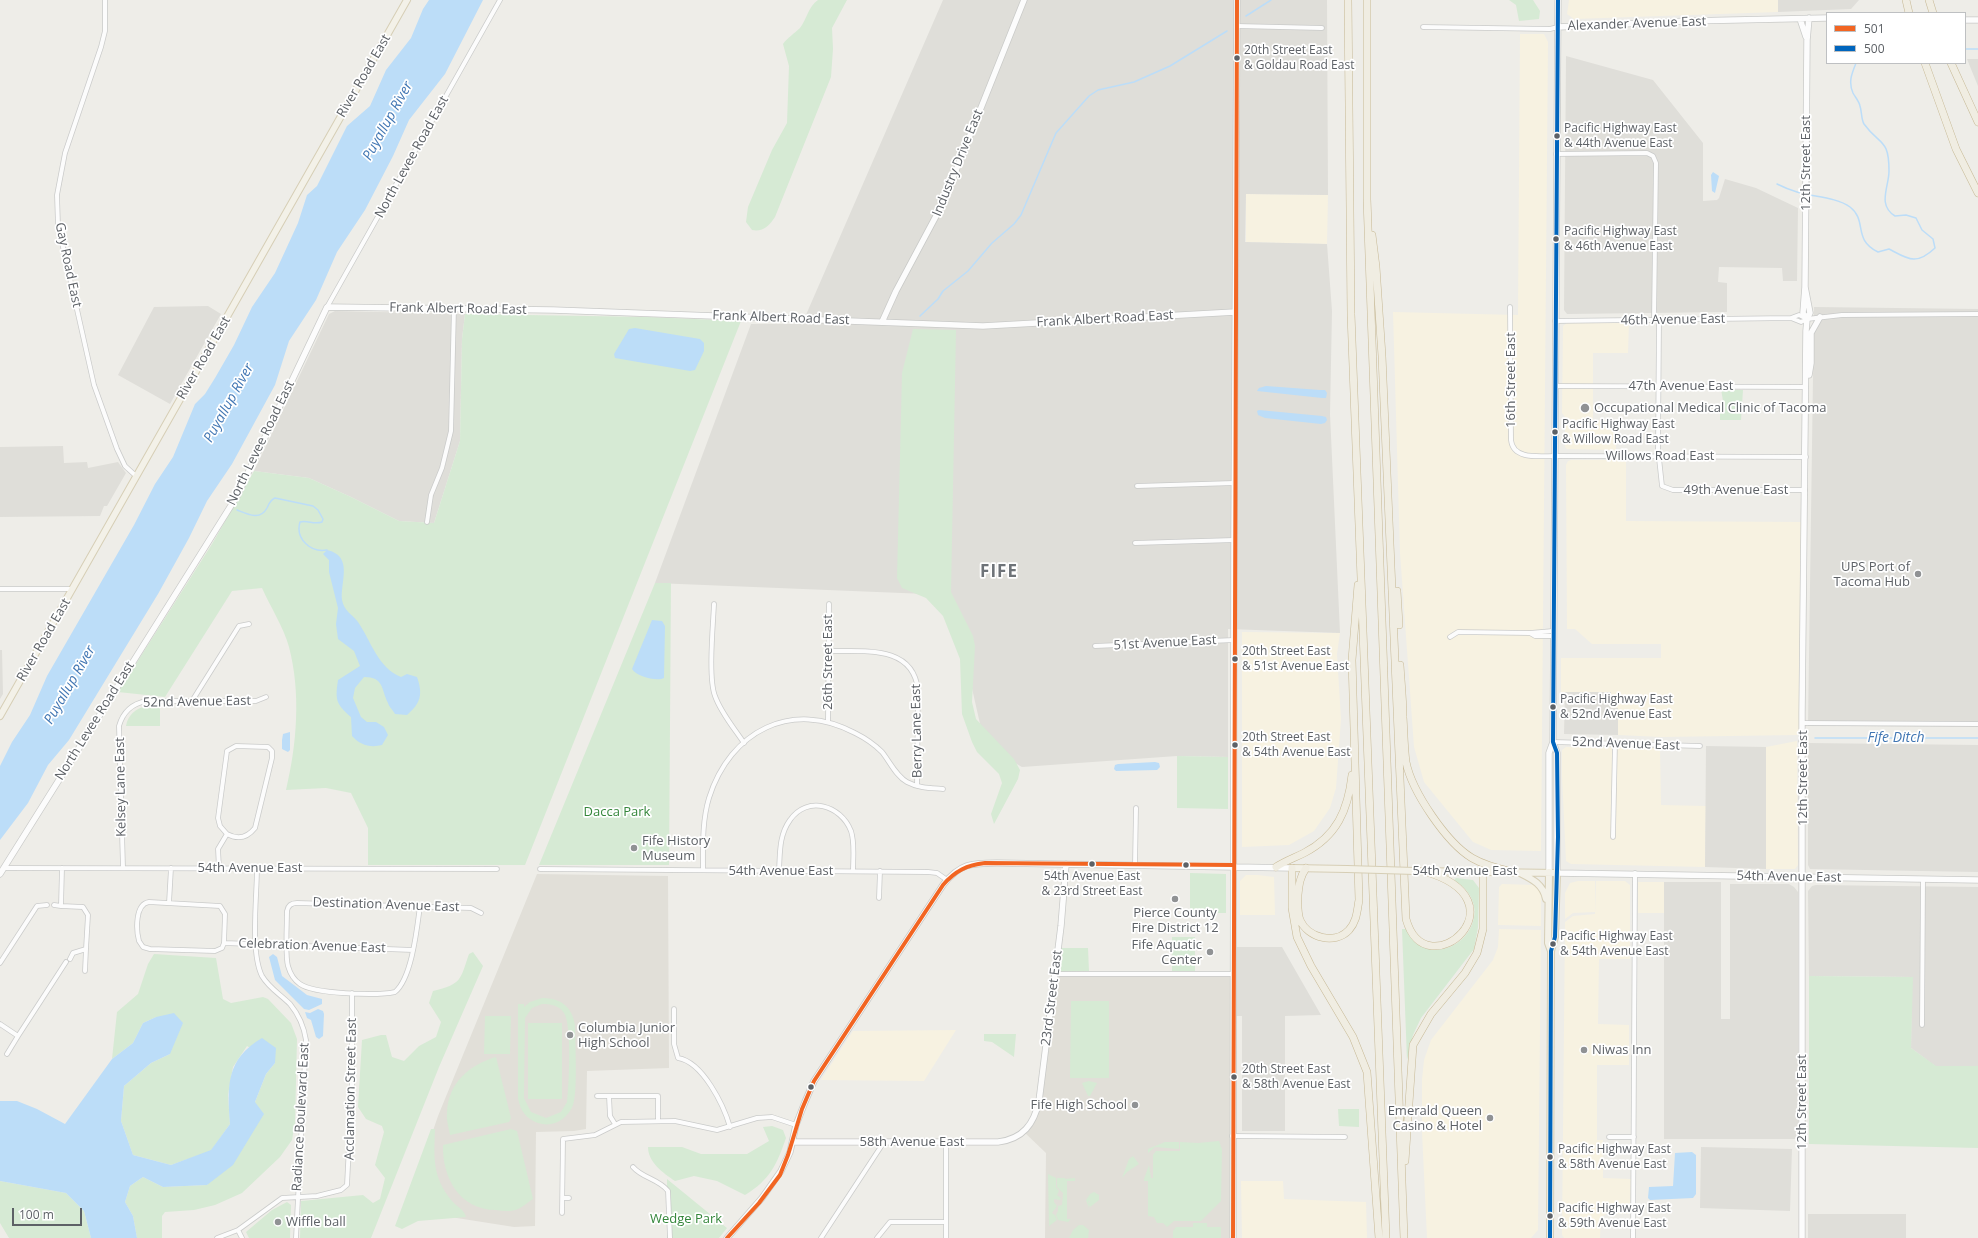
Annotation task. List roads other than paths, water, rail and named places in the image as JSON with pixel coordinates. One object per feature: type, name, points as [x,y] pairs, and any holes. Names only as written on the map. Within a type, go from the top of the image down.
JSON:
[{"type":"highway","points":[[1348,0],[1351,314],[1386,1238]]},
{"type":"highway","points":[[1367,0],[1367,199],[1404,1235]]},
{"type":"highway","points":[[1906,0],[1910,12]]},
{"type":"highway","points":[[1929,0],[1933,12]]},
{"type":"highway","points":[[1925,64],[1952,139],[1978,193]]},
{"type":"highway","points":[[1951,64],[1978,122]]},
{"type":"highway","points":[[1367,199],[1376,267],[1389,506],[1406,919],[1412,932],[1423,942],[1431,945],[1446,944],[1456,940],[1466,928],[1470,916],[1468,901],[1461,890],[1451,882],[1423,871]]},
{"type":"highway","points":[[1389,506],[1398,600],[1404,747],[1412,782],[1422,801],[1460,848],[1471,858],[1484,864],[1515,872]]},
{"type":"highway","points":[[1306,868],[1299,881],[1298,902],[1299,915],[1304,926],[1312,934],[1322,938],[1334,938],[1345,933],[1354,922],[1359,900],[1352,660],[1360,553]]},
{"type":"highway","points":[[1276,867],[1313,848],[1322,841],[1338,823],[1349,799],[1355,745]]},
{"type":"highway","points":[[1292,868],[1292,908],[1297,937],[1311,966],[1353,1037],[1367,1072],[1379,1238]]},
{"type":"highway","points":[[1404,1235],[1406,1130],[1413,1045],[1430,1016],[1465,973],[1477,953],[1483,929],[1482,872]]},
{"type":"main road","name":"River Road East","points":[[0,716],[407,0]]},
{"type":"main road","name":"54th Avenue East","points":[[1292,868],[1557,872]]},
{"type":"main road","points":[[1515,872],[1539,884],[1544,892],[1548,912]]},
{"type":"main road","points":[[1549,872],[1548,943],[1551,951]]},
{"type":"main road","points":[[1550,1238],[1552,1101],[1551,951],[1555,937],[1557,872]]},
{"type":"street","name":"Gay Road East","points":[[105,0],[105,31],[101,47],[68,144],[59,178],[58,225],[94,385],[117,449],[125,466],[136,476]]},
{"type":"street","name":"North Levee Road East","points":[[0,874],[237,496],[327,307],[500,0]]},
{"type":"street","name":"Industry Drive East","points":[[882,322],[896,291],[943,203],[1024,0]]},
{"type":"street","points":[[1233,1238],[1234,483],[1237,0]]},
{"type":"street","points":[[1549,872],[1549,753],[1553,742],[1558,0]]},
{"type":"street","name":"12th Street East","points":[[1802,1238],[1802,723],[1807,387],[1807,318],[1803,313],[1806,287],[1807,40],[1810,18]]},
{"type":"street","name":"Alexander Avenue East","points":[[1423,27],[1550,29],[1558,27],[1688,21],[1826,18]]},
{"type":"street","name":"12th Street East","points":[[1800,19],[1807,40]]},
{"type":"street","points":[[1966,20],[1978,20]]},
{"type":"street","points":[[1237,26],[1322,28]]},
{"type":"street","points":[[1556,154],[1647,153],[1653,156],[1656,163],[1654,320]]},
{"type":"street","name":"Frank Albert Road East","points":[[327,307],[454,308],[995,326],[1235,312]]},
{"type":"street","points":[[427,522],[431,495],[446,455],[451,431],[454,308]]},
{"type":"street","name":"16th Street East","points":[[1510,308],[1511,445],[1515,451]]},
{"type":"street","points":[[1807,318],[1842,315],[1978,314]]},
{"type":"street","points":[[1807,387],[1812,363],[1811,333],[1820,317]]},
{"type":"street","name":"46th Avenue East","points":[[1555,321],[1791,318],[1801,322],[1807,318]]},
{"type":"street","points":[[1659,320],[1659,456]]},
{"type":"street","name":"47th Avenue East","points":[[1555,386],[1807,387]]},
{"type":"street","name":"Willows Road East","points":[[1515,451],[1526,455],[1554,456],[1806,457]]},
{"type":"street","name":"49th Avenue East","points":[[1659,456],[1660,483],[1666,488],[1805,490]]},
{"type":"street","points":[[1137,486],[1234,483]]},
{"type":"street","points":[[1135,543],[1234,540]]},
{"type":"street","points":[[0,590],[73,589]]},
{"type":"street","points":[[714,604],[712,677],[714,692],[720,707],[744,743]]},
{"type":"street","name":"26th Street East","points":[[828,721],[829,604]]},
{"type":"street","points":[[192,701],[240,626],[249,624]]},
{"type":"street","points":[[1450,637],[1458,632],[1530,633],[1535,636],[1553,634]]},
{"type":"street","name":"51st Avenue East","points":[[1096,646],[1234,640]]},
{"type":"street","name":"Berry Lane East","points":[[828,651],[889,654],[903,660],[912,670],[918,690],[917,786]]},
{"type":"street","name":"52nd Avenue East","points":[[129,708],[146,701],[256,701],[266,697]]},
{"type":"street","name":"Kelsey Lane East","points":[[123,868],[119,726],[129,708]]},
{"type":"street","points":[[703,870],[704,828],[710,796],[722,770],[744,743],[763,728],[784,721],[809,718],[828,721],[854,732],[872,743],[881,751],[902,778],[917,786],[943,789]]},
{"type":"street","points":[[1802,723],[1978,724]]},
{"type":"street","points":[[1553,742],[1557,753],[1557,872]]},
{"type":"street","name":"52nd Avenue East","points":[[1553,742],[1700,746]]},
{"type":"street","points":[[1613,837],[1615,744]]},
{"type":"street","points":[[236,746],[266,746],[270,749],[272,758],[255,828],[250,834],[243,838],[233,837],[227,834],[220,826],[218,818],[226,754],[229,749],[236,746]]},
{"type":"street","points":[[779,871],[781,840],[787,824],[798,812],[816,805],[831,808],[847,822],[853,841],[853,871]]},
{"type":"street","points":[[1135,865],[1136,808]]},
{"type":"street","points":[[218,868],[218,848],[227,834]]},
{"type":"street","name":"54th Avenue East","points":[[540,869],[932,872],[947,880],[954,872],[967,865],[978,863],[1234,865],[1292,868]]},
{"type":"street","name":"23rd Street East","points":[[1028,1128],[1035,1115],[1038,1101],[1066,864]]},
{"type":"street","name":"54th Avenue East","points":[[4,868],[497,869]]},
{"type":"street","points":[[61,906],[62,868]]},
{"type":"street","points":[[171,868],[169,903],[216,904],[222,907],[225,914],[224,943]]},
{"type":"street","name":"Radiance Boulevard East","points":[[257,868],[256,956],[262,975],[269,986],[296,1012],[304,1030],[306,1040],[301,1168],[297,1196],[296,1238]]},
{"type":"street","points":[[879,898],[880,871]]},
{"type":"street","name":"54th Avenue East","points":[[1557,872],[1802,878],[1978,880]]},
{"type":"street","points":[[1633,1238],[1635,873]]},
{"type":"street","points":[[728,1238],[777,1179],[793,1142],[796,1125],[809,1092],[822,1068],[947,880]]},
{"type":"street","points":[[1922,1025],[1923,880]]},
{"type":"street","name":"Celebration Avenue East","points":[[169,903],[150,902],[143,904],[139,912],[138,938],[143,947],[150,949],[215,951],[222,948],[224,943],[413,950]]},
{"type":"street","name":"Destination Avenue East","points":[[288,945],[287,911],[290,905],[297,902],[471,908],[481,913]]},
{"type":"street","points":[[0,963],[37,906],[46,905]]},
{"type":"street","points":[[54,905],[83,908],[87,910],[85,970]]},
{"type":"street","points":[[288,945],[286,961],[288,968],[300,985],[315,991],[352,993],[394,992],[399,987],[413,950],[420,906]]},
{"type":"street","points":[[7,1054],[73,953],[86,949]]},
{"type":"street","points":[[1054,974],[1233,974]]},
{"type":"street","name":"Acclamation Street East","points":[[297,1196],[317,1196],[341,1190],[348,1185],[352,1086],[352,993]]},
{"type":"street","points":[[674,1009],[674,1044],[678,1058],[692,1064],[704,1077],[723,1107],[730,1127]]},
{"type":"street","points":[[0,1024],[18,1036]]},
{"type":"street","points":[[597,1096],[658,1096],[658,1120]]},
{"type":"street","points":[[609,1096],[610,1116],[615,1124]]},
{"type":"street","points":[[562,1213],[563,1139],[595,1135],[607,1130],[615,1124],[658,1120],[675,1121],[714,1130],[764,1117],[772,1117],[796,1125]]},
{"type":"street","name":"58th Avenue East","points":[[793,1142],[1004,1141],[1015,1137],[1028,1128]]},
{"type":"street","points":[[1232,1136],[1345,1137]]},
{"type":"street","points":[[1609,1137],[1634,1137]]},
{"type":"street","points":[[821,1238],[884,1142]]},
{"type":"street","points":[[946,1142],[946,1238]]},
{"type":"street","points":[[633,1167],[642,1175],[658,1183],[668,1191],[670,1238]]},
{"type":"street","points":[[217,1238],[238,1230],[282,1198],[297,1196]]},
{"type":"street","points":[[563,1198],[569,1198]]},
{"type":"street","points":[[877,1238],[890,1222],[946,1222]]},
{"type":"street","points":[[238,1230],[242,1238]]},
{"type":"water","name":"Puyallup River","points":[[429,0],[483,0],[445,74],[409,120],[393,156],[365,210],[337,252],[316,300],[289,341],[275,385],[232,464],[207,501],[189,538],[158,594],[69,740],[48,765],[28,803],[0,840],[0,766],[12,742],[30,715],[47,676],[134,525],[155,484],[173,457],[195,404],[205,394],[215,378],[234,345],[252,307],[275,273],[298,223],[307,195],[317,186],[347,126],[370,106],[386,70],[411,38],[423,9]]},
{"type":"water","points":[[1713,172],[1719,176],[1715,193],[1712,191],[1711,175]]},
{"type":"water","points":[[635,328],[700,339],[704,343],[704,351],[695,370],[690,371],[615,358],[614,354],[629,329]]},
{"type":"water","points":[[1266,386],[1325,390],[1327,393],[1326,398],[1322,398],[1257,391],[1259,388]]},
{"type":"water","points":[[1257,411],[1322,416],[1326,417],[1327,420],[1325,423],[1321,424],[1265,418],[1258,415]]},
{"type":"water","points":[[327,550],[335,553],[343,564],[342,600],[344,607],[363,629],[381,661],[393,673],[401,677],[407,674],[417,677],[419,683],[420,698],[412,711],[407,715],[395,714],[381,685],[375,679],[364,677],[355,688],[353,698],[361,717],[367,722],[376,722],[384,727],[388,735],[382,745],[366,745],[358,742],[352,736],[351,717],[342,709],[338,701],[338,680],[360,666],[354,651],[338,639],[336,624],[338,608],[329,572],[329,560],[323,554]]},
{"type":"water","points":[[652,620],[662,621],[665,626],[664,678],[661,679],[652,679],[642,676],[634,672],[632,669]]},
{"type":"water","points":[[290,732],[290,750],[288,752],[282,749],[282,740],[283,734]]},
{"type":"water","points":[[1159,763],[1160,767],[1157,770],[1116,771],[1114,769],[1115,765],[1118,764]]},
{"type":"water","points":[[273,954],[277,957],[282,976],[307,995],[322,999],[322,1004],[309,1010],[304,1009],[275,980],[269,957]]},
{"type":"water","points":[[318,1009],[323,1011],[324,1014],[323,1036],[319,1039],[316,1037],[311,1020],[307,1018],[305,1012],[310,1013]]},
{"type":"water","points":[[174,1013],[183,1023],[170,1054],[151,1063],[124,1086],[121,1121],[133,1155],[171,1165],[211,1150],[230,1124],[229,1086],[235,1064],[250,1046],[262,1038],[276,1048],[275,1063],[266,1074],[255,1102],[264,1114],[233,1165],[207,1185],[163,1187],[143,1177],[130,1186],[125,1202],[133,1216],[137,1238],[91,1238],[84,1211],[66,1193],[0,1181],[0,1101],[17,1101],[37,1109],[65,1124],[112,1059],[133,1043],[143,1023],[156,1017]]},
{"type":"water","points":[[1692,1152],[1696,1155],[1696,1194],[1693,1198],[1650,1200],[1648,1198],[1649,1187],[1673,1186],[1675,1153]]},
{"type":"waterway","points":[[1246,16],[1271,0]]},
{"type":"waterway","points":[[920,316],[938,299],[943,291],[968,271],[992,243],[1014,224],[1021,215],[1056,133],[1089,96],[1098,90],[1134,82],[1170,66],[1227,31]]},
{"type":"waterway","points":[[1966,49],[1978,49]]},
{"type":"waterway","points":[[1777,184],[1803,194],[1838,201],[1850,207],[1858,218],[1862,236],[1865,241],[1870,247],[1878,252],[1889,249],[1907,258],[1917,259],[1928,254],[1935,248],[1933,239],[1922,230],[1916,218],[1906,215],[1895,216],[1886,207],[1885,195],[1889,177],[1889,160],[1885,147],[1863,122],[1861,108],[1853,93],[1851,85],[1852,74],[1856,64]]},
{"type":"waterway","points":[[237,510],[253,515],[261,514],[275,498],[313,506],[318,510],[323,519],[322,522],[300,522],[300,534],[302,539],[310,547],[327,550]]},
{"type":"waterway","name":"Fife Ditch","points":[[1815,738],[1978,738]]},
{"type":"place","name":"20th Street East & Goldau Road East","points":[[1237,58]]},
{"type":"place","name":"Pacific Highway East & 44th Avenue East","points":[[1557,136]]},
{"type":"place","name":"Pacific Highway East & 46th Avenue East","points":[[1556,239]]},
{"type":"place","name":"Occupational Medical Clinic of Tacoma","points":[[1585,408]]},
{"type":"place","name":"Pacific Highway East & Willow Road East","points":[[1555,432]]},
{"type":"place","name":"UPS Port of Tacoma Hub","points":[[1918,574]]},
{"type":"place","name":"20th Street East & 51st Avenue East","points":[[1235,659]]},
{"type":"place","name":"Pacific Highway East & 52nd Avenue East","points":[[1553,707]]},
{"type":"place","name":"20th Street East & 54th Avenue East","points":[[1235,745]]},
{"type":"place","name":"Fife History Museum","points":[[634,848]]},
{"type":"place","name":"54th Avenue East & 23rd Street East","points":[[1092,864]]},
{"type":"place","name":"Pierce County Fire District 12","points":[[1175,899]]},
{"type":"place","name":"Pacific Highway East & 54th Avenue East","points":[[1553,944]]},
{"type":"place","name":"Fife Aquatic Center","points":[[1210,952]]},
{"type":"place","name":"Columbia Junior High School","points":[[570,1035]]},
{"type":"place","name":"Niwas Inn","points":[[1584,1050]]},
{"type":"place","name":"20th Street East & 58th Avenue East","points":[[1234,1077]]},
{"type":"place","name":"Fife High School","points":[[1135,1105]]},
{"type":"place","name":"Emerald Queen Casino & Hotel","points":[[1490,1118]]},
{"type":"place","name":"Pacific Highway East & 58th Avenue East","points":[[1550,1157]]},
{"type":"place","name":"Pacific Highway East & 59th Avenue East","points":[[1550,1216]]},
{"type":"place","name":"Wiffle ball","points":[[278,1222]]},
{"type":"district","name":"FIFE","points":[[999,572]]},
{"type":"park label","name":"Dacca Park","points":[[617,812]]},
{"type":"park label","name":"Wedge Park","points":[[686,1219]]}]
